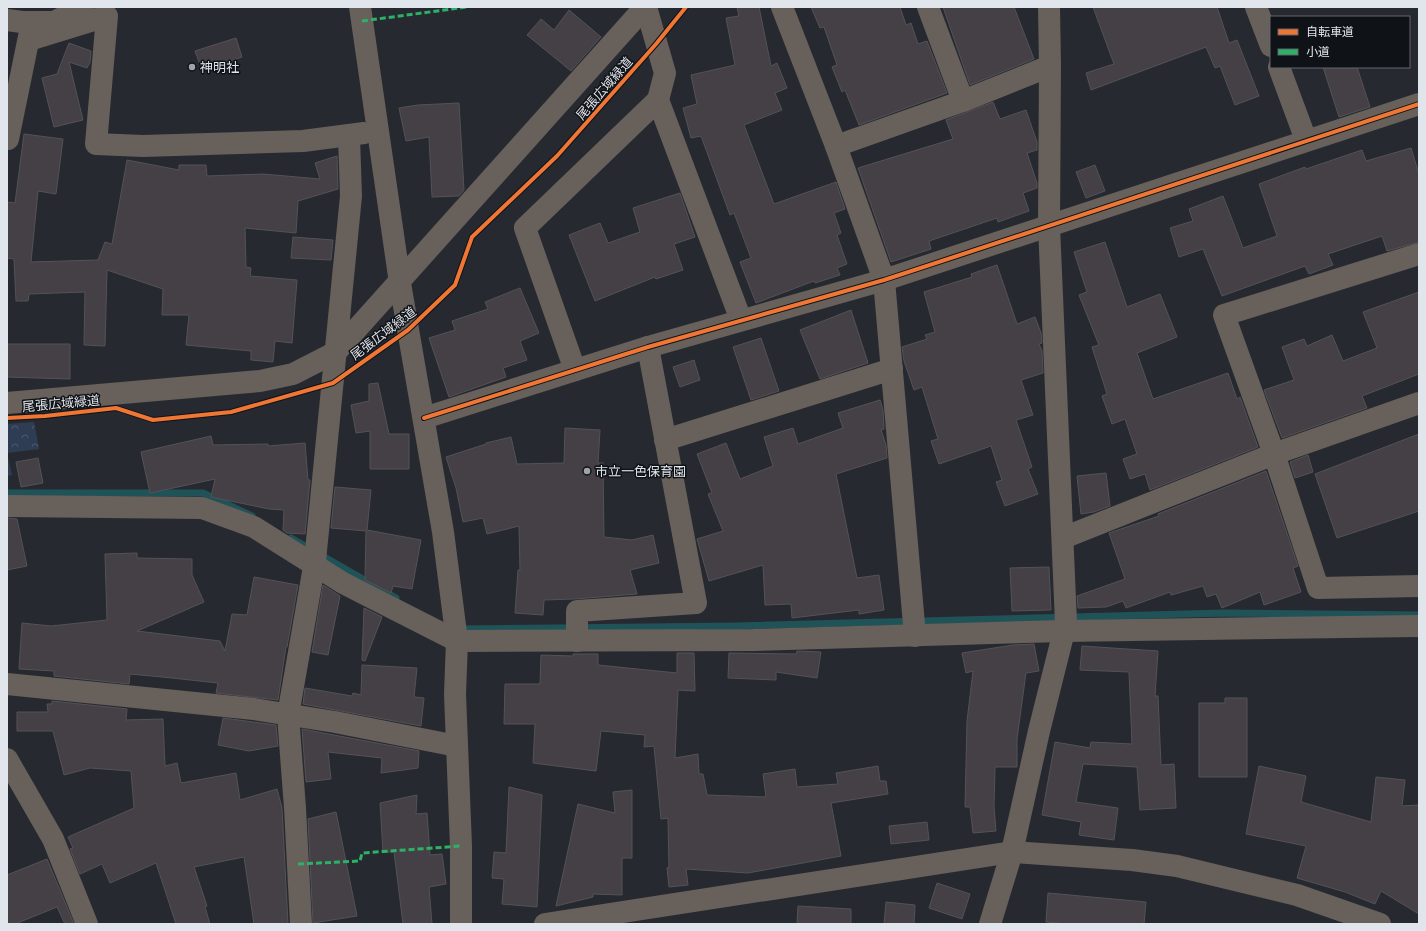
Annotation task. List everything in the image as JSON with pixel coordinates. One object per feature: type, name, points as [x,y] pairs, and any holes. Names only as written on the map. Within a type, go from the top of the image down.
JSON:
[{"type":"street","points":[[31,31],[54,22],[83,7]]},
{"type":"street","points":[[360,7],[400,283],[444,532],[457,641],[455,694],[461,846],[461,924]]},
{"type":"street","points":[[575,370],[525,228],[658,100],[665,73],[645,7]]},
{"type":"street","points":[[7,403],[260,381],[293,374],[336,352],[400,283],[645,7]]},
{"type":"street","points":[[782,7],[836,146],[884,280],[915,636]]},
{"type":"street","points":[[928,7],[963,101]]},
{"type":"street","points":[[990,924],[1012,852],[1066,623],[1049,226],[1049,7]]},
{"type":"street","points":[[1256,7],[1270,43]]},
{"type":"street","points":[[7,20],[31,31],[107,16],[96,144],[143,146],[304,141],[349,137],[378,130]]},
{"type":"street","points":[[8,140],[31,31]]},
{"type":"street","points":[[836,146],[963,101],[1050,66]]},
{"type":"street","points":[[1279,68],[1306,140]]},
{"type":"street","points":[[658,100],[741,320]]},
{"type":"street","points":[[424,418],[648,347],[884,280],[1419,104]]},
{"type":"street","points":[[301,924],[295,808],[288,715],[315,563],[351,186],[349,137]]},
{"type":"street","points":[[351,186],[384,175]]},
{"type":"street","points":[[1419,254],[1224,315],[1274,454],[1318,588],[1419,586]]},
{"type":"street","points":[[577,641],[576,611],[696,603],[648,347]]},
{"type":"street","points":[[665,440],[892,369]]},
{"type":"street","points":[[1063,538],[1274,454],[1419,403]]},
{"type":"street","points":[[7,506],[202,508],[254,527],[315,563],[343,582],[457,641],[753,640],[1063,631],[1419,626]]},
{"type":"street","points":[[7,684],[254,709],[335,722],[457,746]]},
{"type":"street","points":[[7,759],[53,839],[88,924]]},
{"type":"street","points":[[545,924],[1012,852],[1132,860],[1177,866],[1297,895],[1380,924]]},
{"type":"green space","points":[[34,422],[39,449],[7,453],[7,424]]},
{"type":"green space","points":[[7,453],[12,475],[7,476]]},
{"type":"building","points":[[737,7],[759,7],[771,66],[777,63],[787,88],[775,93],[782,110],[744,125],[774,204],[836,182],[845,209],[834,213],[841,233],[837,235],[847,264],[837,268],[840,275],[815,283],[814,281],[756,303],[740,262],[751,258],[734,213],[730,215],[701,136],[691,138],[683,108],[697,104],[691,75],[735,65],[726,18],[739,16]]},
{"type":"building","points":[[811,7],[900,7],[906,25],[911,23],[918,44],[927,41],[947,93],[859,125],[845,90],[842,92],[832,67],[837,65],[824,27],[820,28]]},
{"type":"building","points":[[943,7],[1014,7],[1034,59],[970,85]]},
{"type":"building","points":[[1093,7],[1217,7],[1229,43],[1237,40],[1259,96],[1235,105],[1220,66],[1215,68],[1206,47],[1091,90],[1086,73],[1114,64]]},
{"type":"building","points":[[569,10],[601,37],[571,71],[527,35],[541,19],[554,30]]},
{"type":"building","points":[[236,38],[242,57],[202,70],[195,51]]},
{"type":"building","points":[[69,43],[91,51],[90,62],[87,68],[69,62],[83,120],[54,127],[42,78],[57,74]]},
{"type":"building","points":[[1323,68],[1357,68],[1370,107],[1339,117]]},
{"type":"building","points":[[993,102],[1000,119],[1026,110],[1037,142],[1037,150],[1027,153],[1037,183],[1037,188],[1023,193],[1029,211],[998,222],[997,218],[929,241],[931,249],[891,262],[858,168],[953,139],[946,120]]},
{"type":"building","points":[[459,103],[464,190],[459,196],[432,197],[429,137],[406,141],[399,108],[418,105]]},
{"type":"building","points":[[24,134],[63,139],[56,194],[38,191],[31,262],[98,260],[105,242],[112,244],[127,160],[179,170],[179,165],[206,165],[207,176],[263,174],[320,179],[315,163],[337,156],[338,189],[298,201],[296,233],[245,228],[246,267],[251,268],[250,276],[297,280],[292,343],[275,341],[273,362],[251,360],[251,351],[186,345],[189,315],[162,315],[163,289],[107,270],[105,346],[84,345],[85,292],[29,294],[28,301],[16,301],[14,259],[7,258],[7,202],[15,203]]},
{"type":"building","points":[[1411,148],[1419,174],[1419,242],[1387,251],[1382,236],[1328,254],[1333,265],[1309,274],[1305,266],[1222,296],[1203,249],[1179,257],[1170,228],[1193,221],[1189,209],[1223,196],[1243,248],[1277,236],[1259,184],[1305,167],[1306,169],[1362,150],[1366,161]]},
{"type":"building","points":[[1095,165],[1105,191],[1086,198],[1076,172]]},
{"type":"building","points":[[680,193],[695,237],[674,244],[683,270],[656,279],[655,277],[595,301],[569,235],[600,223],[608,243],[640,232],[633,208]]},
{"type":"building","points":[[293,237],[333,240],[331,260],[291,258]]},
{"type":"building","points":[[1105,242],[1127,307],[1160,294],[1177,337],[1137,353],[1153,399],[1228,373],[1237,399],[1240,397],[1258,447],[1150,490],[1145,474],[1130,479],[1123,459],[1137,454],[1125,419],[1112,424],[1102,396],[1107,394],[1092,347],[1099,345],[1079,295],[1087,292],[1074,252]]},
{"type":"building","points":[[997,265],[1017,324],[1035,317],[1041,333],[1042,343],[1039,344],[1042,351],[1043,373],[1021,380],[1033,415],[1016,420],[1032,467],[1028,469],[1038,494],[1005,506],[996,482],[1002,480],[991,446],[939,464],[931,441],[938,439],[922,387],[914,390],[904,361],[902,347],[927,339],[925,335],[935,332],[924,292],[972,277],[971,274]]},
{"type":"building","points":[[520,288],[539,333],[520,341],[527,360],[503,368],[506,377],[449,397],[429,338],[455,330],[452,321],[488,309],[485,302]]},
{"type":"building","points":[[1419,292],[1419,374],[1362,396],[1367,408],[1282,438],[1264,390],[1294,380],[1282,347],[1304,339],[1307,346],[1332,335],[1343,361],[1377,348],[1363,312]]},
{"type":"building","points":[[851,310],[868,363],[820,379],[800,330]]},
{"type":"building","points":[[761,338],[779,391],[751,400],[733,347]]},
{"type":"building","points":[[7,344],[70,344],[70,379],[7,377]]},
{"type":"building","points":[[694,360],[700,380],[680,387],[673,367]]},
{"type":"building","points":[[378,383],[389,434],[409,434],[409,469],[370,469],[370,431],[356,433],[351,405],[369,401],[369,384]]},
{"type":"building","points":[[880,400],[883,410],[884,429],[881,430],[886,445],[887,458],[836,474],[857,578],[879,575],[884,610],[859,614],[859,610],[792,618],[791,604],[765,605],[763,565],[709,581],[697,539],[723,531],[708,494],[712,493],[697,454],[726,443],[740,479],[773,466],[764,437],[793,428],[798,444],[843,428],[838,413]]},
{"type":"building","points":[[565,428],[600,430],[598,463],[603,463],[604,537],[632,540],[653,535],[659,563],[630,570],[637,594],[544,600],[543,615],[515,613],[518,570],[520,570],[519,526],[487,534],[483,518],[463,522],[456,488],[446,457],[486,443],[511,437],[517,464],[564,463]]},
{"type":"building","points":[[1419,434],[1419,511],[1337,538],[1315,474]]},
{"type":"building","points":[[211,436],[213,445],[268,444],[268,446],[305,443],[308,480],[310,480],[305,534],[287,533],[283,530],[284,510],[269,509],[211,497],[215,479],[150,493],[141,452]]},
{"type":"building","points":[[1308,455],[1313,472],[1295,478],[1290,462]]},
{"type":"building","points":[[38,458],[43,483],[21,487],[16,462]]},
{"type":"building","points":[[1266,471],[1298,566],[1293,568],[1301,592],[1264,605],[1260,592],[1222,608],[1216,594],[1207,597],[1203,586],[1171,595],[1170,592],[1126,608],[1123,601],[1106,607],[1078,608],[1077,596],[1125,579],[1109,533],[1159,516],[1158,514]]},
{"type":"building","points":[[1106,473],[1110,506],[1094,512],[1081,514],[1077,476]]},
{"type":"building","points":[[335,487],[371,490],[367,530],[421,540],[412,589],[393,586],[391,593],[365,580],[366,531],[331,528]]},
{"type":"building","points":[[7,518],[17,519],[27,566],[7,570]]},
{"type":"building","points":[[137,553],[137,558],[192,559],[192,575],[204,602],[137,631],[220,641],[225,651],[232,614],[247,615],[254,577],[298,585],[278,700],[216,693],[218,683],[130,674],[129,684],[54,676],[54,671],[19,669],[22,623],[51,626],[107,620],[105,554]]},
{"type":"building","points":[[1049,567],[1051,610],[1012,611],[1010,568]]},
{"type":"building","points":[[323,585],[340,596],[328,655],[312,652]]},
{"type":"building","points":[[364,608],[382,617],[365,661],[362,660]]},
{"type":"building","points":[[1034,644],[1039,671],[1026,673],[1017,739],[1017,767],[995,767],[994,807],[996,831],[973,833],[970,807],[965,807],[967,721],[973,671],[966,673],[962,653],[1013,645]]},
{"type":"building","points":[[1082,646],[1158,651],[1155,696],[1158,696],[1161,765],[1174,764],[1176,808],[1140,810],[1137,767],[1083,764],[1076,802],[1118,808],[1114,840],[1079,835],[1081,822],[1042,815],[1055,742],[1090,748],[1091,742],[1132,744],[1129,672],[1080,670]]},
{"type":"building","points":[[797,651],[821,652],[817,678],[776,672],[776,680],[728,678],[729,653],[796,654]]},
{"type":"building","points":[[677,653],[694,653],[695,691],[678,690],[675,758],[698,754],[699,774],[703,774],[707,795],[766,797],[763,774],[795,769],[797,787],[838,784],[836,773],[878,766],[880,781],[886,781],[888,794],[831,803],[841,856],[748,873],[686,869],[688,885],[669,887],[667,868],[669,867],[668,818],[661,819],[654,746],[644,747],[645,735],[601,731],[596,771],[533,763],[535,724],[504,724],[505,684],[540,684],[541,655],[573,656],[573,654],[598,654],[598,665],[677,673]]},
{"type":"building","points":[[362,665],[417,668],[414,697],[424,698],[421,726],[303,704],[305,688],[352,696],[353,693],[361,695]]},
{"type":"building","points":[[1225,698],[1247,698],[1247,777],[1199,777],[1199,703],[1225,703]]},
{"type":"building","points":[[52,701],[127,709],[126,720],[163,719],[165,766],[177,763],[181,783],[236,773],[240,800],[277,789],[282,808],[288,924],[254,924],[244,857],[194,867],[207,906],[205,907],[210,924],[176,924],[156,863],[110,883],[102,864],[80,874],[70,849],[73,848],[68,837],[134,808],[131,771],[90,768],[64,775],[53,731],[17,731],[17,712],[48,712],[47,704],[52,704]]},
{"type":"building","points":[[223,718],[276,725],[278,746],[249,751],[218,745]]},
{"type":"building","points":[[302,729],[419,751],[418,768],[381,773],[382,758],[328,752],[331,779],[306,782]]},
{"type":"building","points":[[1259,766],[1306,776],[1301,802],[1371,822],[1376,777],[1405,780],[1402,806],[1419,805],[1419,914],[1381,891],[1375,904],[1345,892],[1297,878],[1306,846],[1246,834]]},
{"type":"building","points":[[509,787],[542,795],[537,907],[502,904],[504,879],[492,878],[494,852],[506,853]]},
{"type":"building","points":[[632,790],[632,858],[622,858],[622,895],[593,894],[593,897],[556,906],[578,804],[615,813],[613,792]]},
{"type":"building","points":[[417,795],[416,814],[427,813],[430,855],[442,854],[446,884],[429,887],[432,924],[403,924],[394,852],[383,852],[380,803]]},
{"type":"building","points":[[336,812],[357,916],[313,923],[308,819]]},
{"type":"building","points":[[927,822],[929,840],[891,844],[889,826]]},
{"type":"building","points":[[47,859],[74,924],[65,924],[57,907],[15,924],[7,924],[7,875]]},
{"type":"building","points":[[937,883],[970,894],[962,919],[929,908]]},
{"type":"building","points":[[1048,893],[1146,902],[1144,924],[1068,924],[1046,922]]},
{"type":"building","points":[[886,902],[915,905],[914,924],[884,924]]},
{"type":"building","points":[[798,906],[851,909],[851,924],[797,924]]},
{"type":"waterway","points":[[7,493],[203,493],[252,516]]},
{"type":"waterway","points":[[291,538],[396,598]]},
{"type":"waterway","points":[[458,627],[462,629],[738,626],[1225,613],[1419,615]]},
{"type":"marked path","points":[[362,21],[467,7]]},
{"type":"marked path","points":[[298,864],[360,861],[362,853],[461,846]]},
{"type":"cycle path","name":"尾張広域緑道","points":[[7,418],[45,416],[116,408],[153,420],[231,412],[333,383],[408,330],[455,285],[472,237],[557,156],[656,44],[686,7]]},
{"type":"cycle path","points":[[424,418],[648,347],[884,280],[1419,104]]},
{"type":"place","name":"神明社","points":[[192,67]]},
{"type":"place","name":"市立一色保育園","points":[[587,471]]}]
